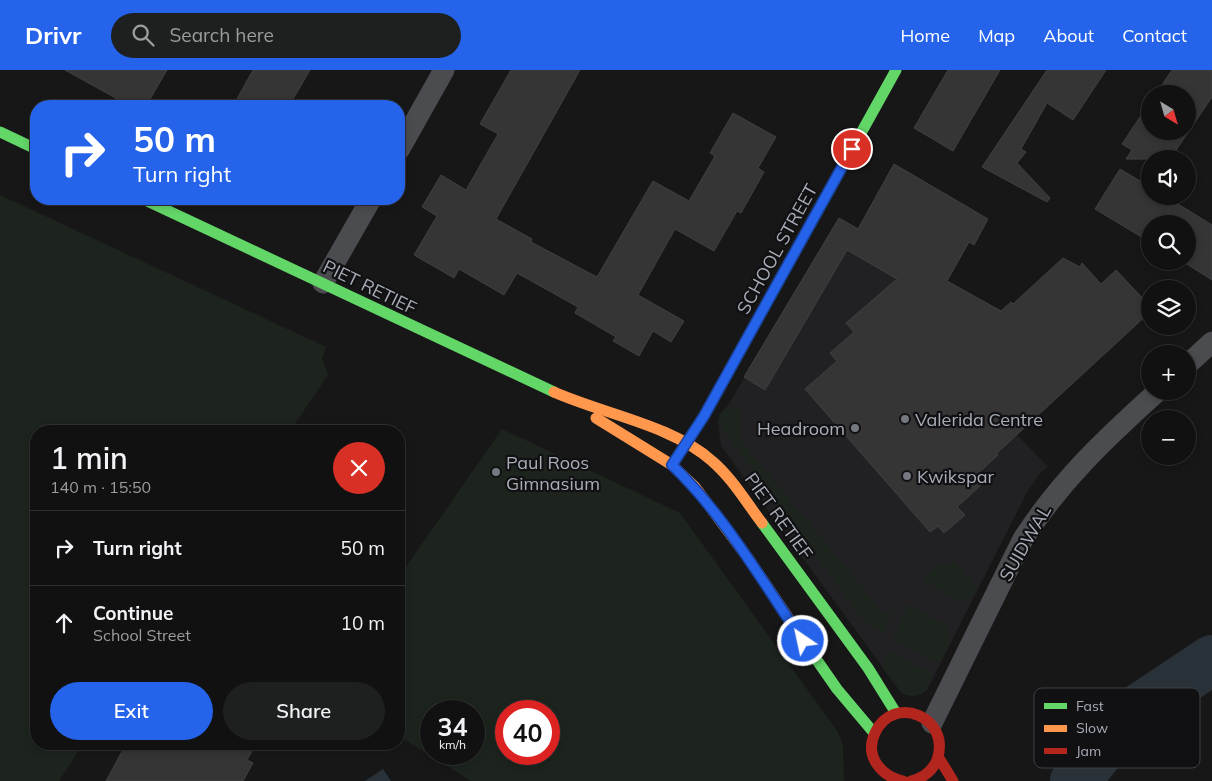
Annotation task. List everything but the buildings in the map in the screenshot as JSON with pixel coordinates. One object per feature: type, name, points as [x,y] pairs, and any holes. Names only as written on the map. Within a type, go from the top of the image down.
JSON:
[{"type":"street","points":[[405,139],[444,70]]},
{"type":"street","name":"SCHOOL STREET","points":[[672,465],[687,444],[720,387],[896,70]]},
{"type":"street","points":[[0,132],[30,145]]},
{"type":"street","name":"PIET RETIEF","points":[[157,205],[324,283],[387,316],[581,404],[630,419],[687,444],[710,459],[736,486],[868,668],[896,713]]},
{"type":"street","points":[[324,283],[368,205]]},
{"type":"street","points":[[1196,357],[1212,342]]},
{"type":"street","name":"SUIDWAL","points":[[932,723],[1023,539],[1039,514],[1059,487],[1102,442],[1148,400]]},
{"type":"street","name":"PIET RETIEF","points":[[581,404],[609,428],[672,465],[695,488],[748,558],[837,689],[874,733]]},
{"type":"street","points":[[903,781],[877,775],[872,752],[874,733],[883,721],[896,713],[915,714],[932,723],[939,734],[941,746],[939,758],[929,772],[913,781]]},
{"type":"street","points":[[939,758],[953,781]]},
{"type":"shaded area","points":[[0,195],[326,347],[322,359],[328,375],[294,425],[30,425],[30,750],[79,750],[59,781],[0,781]]},
{"type":"shaded area","points":[[839,218],[978,298],[962,317],[949,364],[1048,467],[1039,474],[1026,494],[927,690],[921,694],[904,695],[900,691],[721,446],[718,423],[720,414],[727,407]]},
{"type":"shaded area","points":[[727,407],[741,407],[741,441],[885,615],[893,611],[884,633],[867,624],[861,617],[718,423],[720,414]]},
{"type":"shaded area","points":[[502,429],[680,513],[838,732],[843,745],[844,781],[471,781],[445,765],[485,765],[485,700],[420,700],[420,749],[405,740],[405,568]]},
{"type":"shaded area","points":[[954,560],[977,589],[967,600],[955,599],[926,581],[924,577],[940,564],[946,566]]},
{"type":"shaded area","points":[[909,604],[946,626],[950,640],[941,661],[936,663],[893,639]]},
{"type":"shaded area","points":[[889,650],[934,676],[927,688],[920,694],[913,696],[906,694],[893,682],[881,665]]},
{"type":"shaded area","points":[[383,769],[391,781],[365,781]]},
{"type":"waterway","points":[[1170,688],[1212,660]]},
{"type":"waterway","points":[[1075,781],[1086,768]]},
{"type":"traffic: fast","points":[[672,465],[704,416],[896,70]]},
{"type":"traffic: fast","points":[[0,132],[30,146]]},
{"type":"traffic: fast","points":[[156,205],[554,392]]},
{"type":"traffic: fast","points":[[762,523],[868,668],[896,713]]},
{"type":"traffic: fast","points":[[814,656],[837,689],[874,733]]},
{"type":"traffic: slow","points":[[554,392],[657,429],[696,449],[726,475],[762,523]]},
{"type":"traffic: slow","points":[[596,418],[672,465],[695,487],[748,558],[814,656]]},
{"type":"traffic: jam","points":[[903,781],[888,775],[877,764],[873,757],[872,741],[883,721],[894,714],[906,713],[918,715],[929,722],[936,732],[939,745],[937,760],[933,768],[923,776],[911,781]]},
{"type":"traffic: jam","points":[[939,758],[953,781]]},
{"type":"place","name":"Valerida Centre","points":[[905,419]]},
{"type":"place","name":"Headroom","points":[[855,428]]},
{"type":"place","name":"Paul Roos Gimnasium","points":[[496,472]]},
{"type":"place","name":"Kwikspar","points":[[907,476]]},
{"type":"route","points":[[803,641],[748,558],[695,488],[672,465],[704,416],[852,149]]}]
